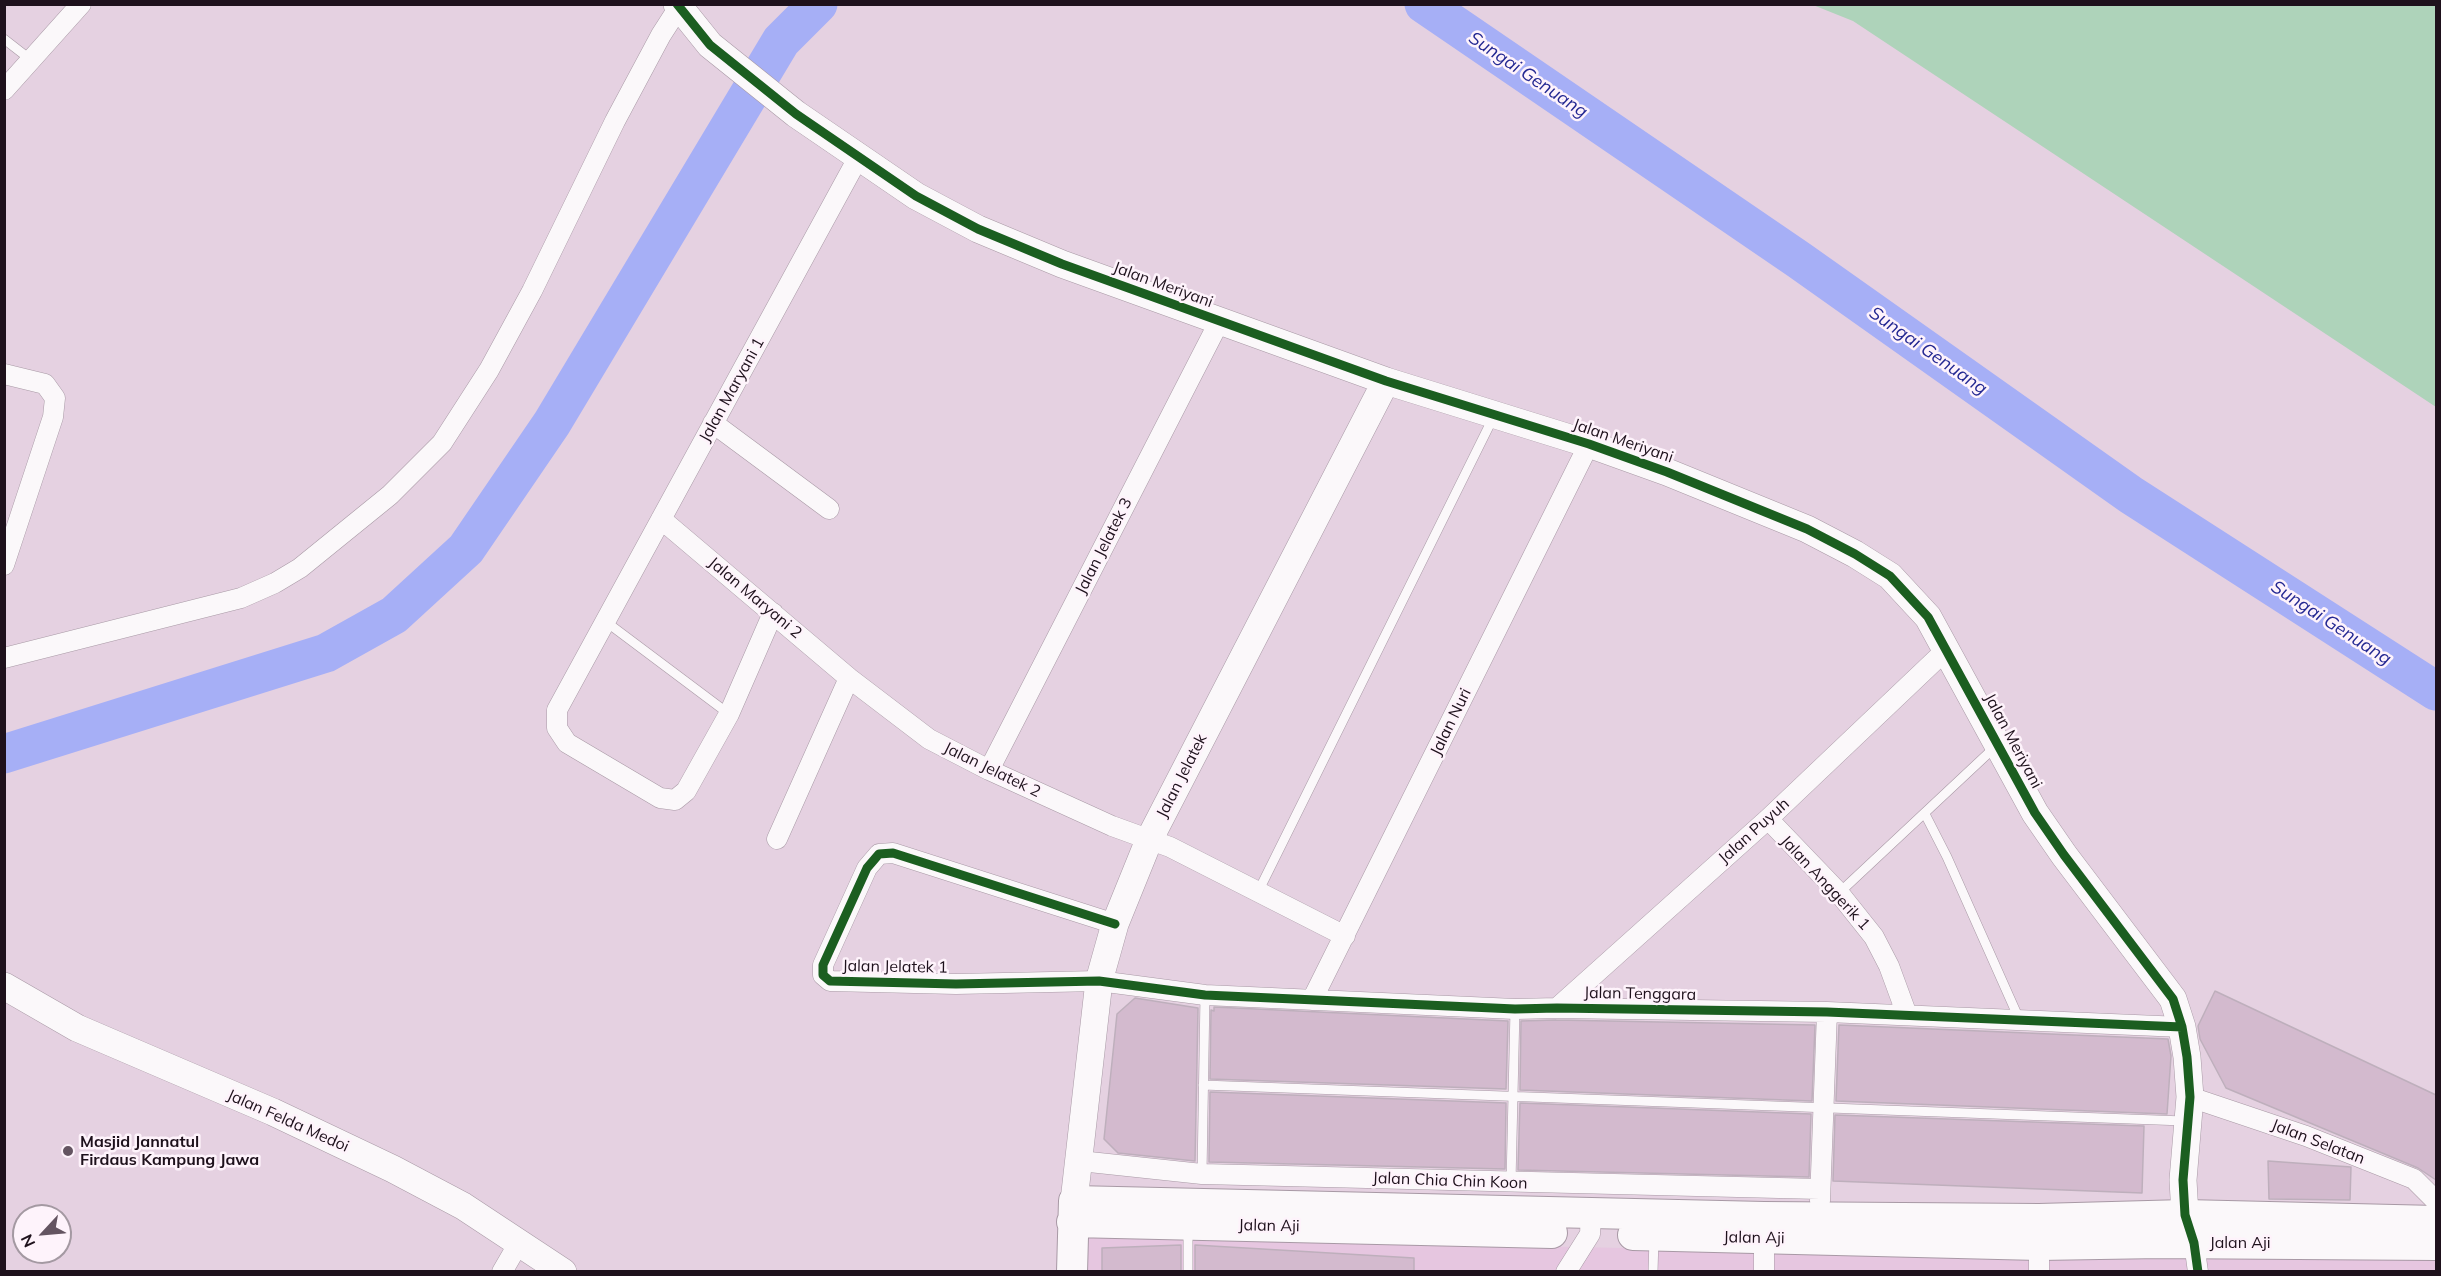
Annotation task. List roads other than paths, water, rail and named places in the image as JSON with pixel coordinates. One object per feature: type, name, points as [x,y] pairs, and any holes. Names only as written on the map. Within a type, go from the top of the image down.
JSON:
[{"type":"main road","name":"Jalan Aji","points":[[1073,1212],[1764,1228],[1820,1215],[2039,1245],[2196,1257],[2436,1245]]},
{"type":"main road","points":[[1072,1272],[1073,1212]]},
{"type":"main road","name":"Jalan Aji","points":[[2039,1245],[2185,1215],[2436,1221]]},
{"type":"street","points":[[4,90],[81,4]]},
{"type":"street","points":[[4,658],[241,598],[275,583],[300,568],[390,495],[442,443],[489,370],[532,291],[620,112],[678,6]]},
{"type":"street","name":"Jalan Meriyani","points":[[678,6],[710,45],[796,114],[916,196],[978,229],[1062,264],[1386,381],[1589,444],[1807,529],[1856,554],[1890,576],[1911,596],[1928,617],[2035,813],[2173,999],[2182,1027],[2190,1109],[2183,1180],[2185,1215],[2196,1257]]},
{"type":"street","name":"Jalan Maryani 1","points":[[729,714],[686,791],[675,800],[660,798],[567,742],[557,728],[557,710],[858,158]]},
{"type":"street","name":"Jalan Jelatek 3","points":[[989,770],[1219,322]]},
{"type":"street","points":[[4,374],[45,384],[55,398],[53,417],[4,564]]},
{"type":"street","name":"Jalan Jelatek","points":[[1073,1212],[1099,981],[1115,924],[1149,840],[1386,381]]},
{"type":"street","points":[[714,423],[829,509]]},
{"type":"street","name":"Jalan Nuri","points":[[1312,1000],[1589,444]]},
{"type":"street","name":"Jalan Maryani 2","points":[[661,519],[849,678]]},
{"type":"street","points":[[729,714],[773,613]]},
{"type":"street","name":"Jalan Puyuh","points":[[1557,1008],[1768,819],[1947,649]]},
{"type":"street","points":[[777,839],[849,678]]},
{"type":"street","name":"Jalan Jelatek 2","points":[[849,678],[920,733],[989,770],[1170,847],[1345,936]]},
{"type":"street","name":"Jalan Anggerik 1","points":[[1768,819],[1839,893],[1874,937],[1889,966],[1907,1015]]},
{"type":"street","name":"Jalan Jelatek 1","points":[[1099,981],[956,984],[830,981],[823,975],[823,965],[867,868],[879,854],[893,853],[1115,924]]},
{"type":"street","name":"Jalan Tenggara","points":[[1099,981],[1205,995],[1515,1009],[1827,1012],[2182,1027]]},
{"type":"street","name":"Jalan Felda Medoi","points":[[4,986],[77,1028],[273,1112],[393,1169],[520,1241],[563,1272]]},
{"type":"street","points":[[1820,1215],[1827,1012]]},
{"type":"street","name":"Jalan Selatan","points":[[2190,1109],[2306,1136],[2414,1179],[2436,1201]]},
{"type":"street","name":"Jalan Chia Chin Koon","points":[[1080,1161],[1202,1174],[1510,1182],[1820,1215]]},
{"type":"street","points":[[1194,1214],[1202,1174]]},
{"type":"street","points":[[1566,1272],[1590,1223]]},
{"type":"street","points":[[1764,1228],[1764,1272]]},
{"type":"street","points":[[502,1272],[520,1241]]},
{"type":"lane","points":[[4,39],[32,60]]},
{"type":"lane","points":[[1258,892],[1494,416]]},
{"type":"lane","points":[[606,621],[729,714]]},
{"type":"lane","points":[[1839,893],[1997,745]]},
{"type":"lane","points":[[1925,814],[1947,857],[2020,1021]]},
{"type":"lane","points":[[1202,1174],[1205,995]]},
{"type":"lane","points":[[1510,1182],[1515,1009]]},
{"type":"lane","points":[[1203,1085],[1823,1108],[2190,1109]]},
{"type":"lane","points":[[1188,1272],[1194,1214]]},
{"type":"lane","points":[[1653,1272],[1654,1225]]},
{"type":"waterway","points":[[4,754],[326,653],[394,615],[466,549],[552,423],[781,41],[818,4]]},
{"type":"waterway","name":"Sungai Genuang","points":[[1424,4],[1799,260],[2131,495],[2436,691]]},
{"type":"place","name":"Masjid Jannatul Firdaus Kampung Jawa","points":[[68,1151]]}]
